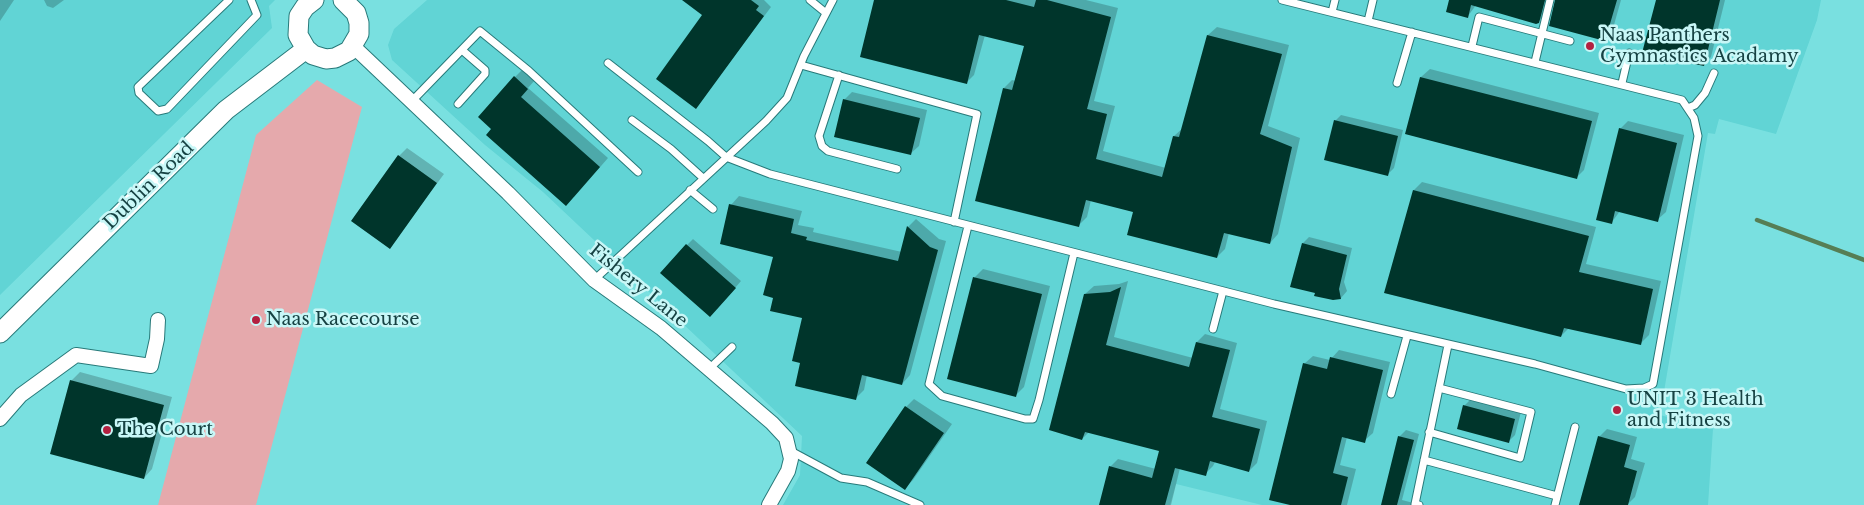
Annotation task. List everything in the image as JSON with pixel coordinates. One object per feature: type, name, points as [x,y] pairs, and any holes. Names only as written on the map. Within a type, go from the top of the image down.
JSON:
[{"type":"main road","points":[[306,2],[299,16],[297,29],[300,41],[306,49],[319,58],[335,58],[343,55],[353,46],[359,34],[359,23],[356,13],[348,1]]},
{"type":"main road","name":"Dublin Road","points":[[0,333],[226,110],[306,49]]},
{"type":"street","name":"Fishery Lane","points":[[353,46],[508,192],[594,280],[661,328],[772,423],[786,438],[789,450]]},
{"type":"street","points":[[0,419],[21,395],[76,354],[151,366],[157,339],[158,320]]},
{"type":"street","points":[[770,505],[788,471],[791,459],[789,450]]},
{"type":"lane","points":[[229,0],[138,87],[139,93],[158,111],[167,109],[257,15],[251,0]]},
{"type":"lane","points":[[810,0],[826,13]]},
{"type":"lane","points":[[594,280],[787,98],[833,0]]},
{"type":"lane","points":[[608,64],[726,157],[770,174],[1223,291],[1407,336],[1534,364],[1626,389],[1644,388],[1653,384],[1698,136],[1694,118],[1682,100],[1282,0]]},
{"type":"lane","points":[[1332,12],[1336,0]]},
{"type":"lane","points":[[1368,21],[1373,0]]},
{"type":"lane","points":[[1535,62],[1550,0]]},
{"type":"lane","points":[[1472,46],[1479,17],[1570,41]]},
{"type":"lane","points":[[412,102],[480,32],[529,71],[638,172]]},
{"type":"lane","points":[[1397,84],[1412,32]]},
{"type":"lane","points":[[458,104],[485,74],[485,70],[462,50]]},
{"type":"lane","points":[[1622,84],[1630,53]]},
{"type":"lane","points":[[801,65],[978,114],[954,222]]},
{"type":"lane","points":[[1688,108],[1695,105],[1705,93],[1714,73]]},
{"type":"lane","points":[[839,75],[819,136],[822,146],[828,151],[897,169]]},
{"type":"lane","points":[[632,120],[671,149],[703,178]]},
{"type":"lane","points":[[690,190],[712,209]]},
{"type":"lane","points":[[968,226],[929,384],[942,396],[1025,419],[1032,418],[1039,400],[1074,253]]},
{"type":"lane","points":[[1212,329],[1223,291]]},
{"type":"lane","points":[[1391,394],[1407,336]]},
{"type":"lane","points":[[1419,505],[1415,504],[1448,345]]},
{"type":"lane","points":[[709,369],[732,347]]},
{"type":"lane","points":[[1429,432],[1520,458],[1531,412],[1439,388]]},
{"type":"lane","points":[[1555,505],[1575,427]]},
{"type":"lane","points":[[789,450],[841,478],[867,482],[920,505]]},
{"type":"lane","points":[[1424,460],[1557,496]]},
{"type":"shaded area","points":[[0,0],[275,0],[269,6],[272,28],[0,295]]},
{"type":"shaded area","points":[[427,0],[1821,0],[1817,20],[1776,134],[1719,119],[1715,134],[1708,133],[1660,415],[1713,429],[1708,505],[1262,505],[1176,484],[1170,505],[783,505],[800,475],[802,436],[543,192],[485,145],[392,60],[388,45],[394,29]]},
{"type":"shaded area","name":"Naas Racecourse","points":[[317,80],[362,107],[256,505],[158,505],[256,135]]},
{"type":"building","points":[[682,0],[751,0],[759,6],[756,10],[764,16],[696,109],[656,79],[702,15]]},
{"type":"building","points":[[874,0],[1006,0],[1034,7],[1036,0],[1047,0],[1111,17],[1087,109],[1107,114],[1096,159],[1162,177],[1173,136],[1179,137],[1207,35],[1282,54],[1260,134],[1292,147],[1270,244],[1224,233],[1217,258],[1127,235],[1133,212],[1086,200],[1079,227],[975,201],[1003,88],[1012,90],[1024,46],[979,35],[967,84],[860,57]]},
{"type":"building","points":[[1449,0],[1545,0],[1539,23],[1536,24],[1471,5],[1468,18],[1446,12]]},
{"type":"building","points":[[1555,0],[1617,0],[1605,41],[1549,26]]},
{"type":"building","points":[[1656,0],[1720,0],[1704,66],[1642,53]]},
{"type":"building","points":[[514,76],[528,89],[521,97],[600,167],[566,206],[486,135],[491,129],[478,117]]},
{"type":"building","points":[[1420,77],[1592,121],[1577,179],[1405,134]]},
{"type":"building","points":[[843,99],[920,118],[911,155],[834,137]]},
{"type":"building","points":[[1334,120],[1398,136],[1388,176],[1324,160]]},
{"type":"building","points":[[1619,128],[1677,143],[1658,222],[1615,211],[1612,224],[1596,220]]},
{"type":"building","points":[[398,155],[437,183],[390,249],[351,221]]},
{"type":"building","points":[[1413,190],[1589,236],[1579,272],[1653,289],[1641,345],[1564,328],[1561,337],[1384,293]]},
{"type":"building","points":[[729,204],[794,219],[791,233],[807,237],[806,240],[898,261],[907,226],[930,247],[938,250],[902,385],[862,375],[856,400],[795,386],[800,363],[792,361],[802,318],[770,311],[773,298],[763,295],[773,257],[720,244]]},
{"type":"building","points":[[1302,243],[1347,255],[1339,289],[1341,299],[1333,300],[1314,296],[1315,293],[1290,287]]},
{"type":"building","points":[[686,244],[736,288],[710,317],[660,273]]},
{"type":"building","points":[[973,277],[1042,294],[1016,397],[947,379]]},
{"type":"building","points":[[1121,287],[1106,345],[1189,367],[1196,342],[1230,350],[1212,417],[1260,429],[1249,472],[1210,461],[1206,476],[1175,468],[1165,505],[1099,505],[1109,466],[1152,478],[1159,451],[1085,432],[1082,440],[1049,430],[1084,294],[1110,292]]},
{"type":"building","points":[[1330,357],[1383,370],[1365,443],[1342,437],[1333,473],[1348,477],[1341,505],[1290,505],[1269,500],[1303,363],[1327,369]]},
{"type":"building","name":"The Court","points":[[70,380],[164,405],[144,479],[50,454]]},
{"type":"building","points":[[1463,405],[1515,419],[1509,443],[1457,429]]},
{"type":"building","points":[[905,406],[944,433],[905,490],[866,463]]},
{"type":"building","points":[[1398,436],[1414,440],[1397,505],[1381,505]]},
{"type":"building","points":[[1598,436],[1630,445],[1624,467],[1637,471],[1628,505],[1579,505]]},
{"type":"waterway","points":[[1757,220],[1864,260]]},
{"type":"place","name":"Naas Panthers Gymnastics Acadamy","points":[[1590,46]]},
{"type":"place","name":"Naas Racecourse","points":[[256,320]]},
{"type":"place","name":"UNIT 3 Health and Fitness","points":[[1617,410]]},
{"type":"place","name":"The Court","points":[[107,430]]}]
